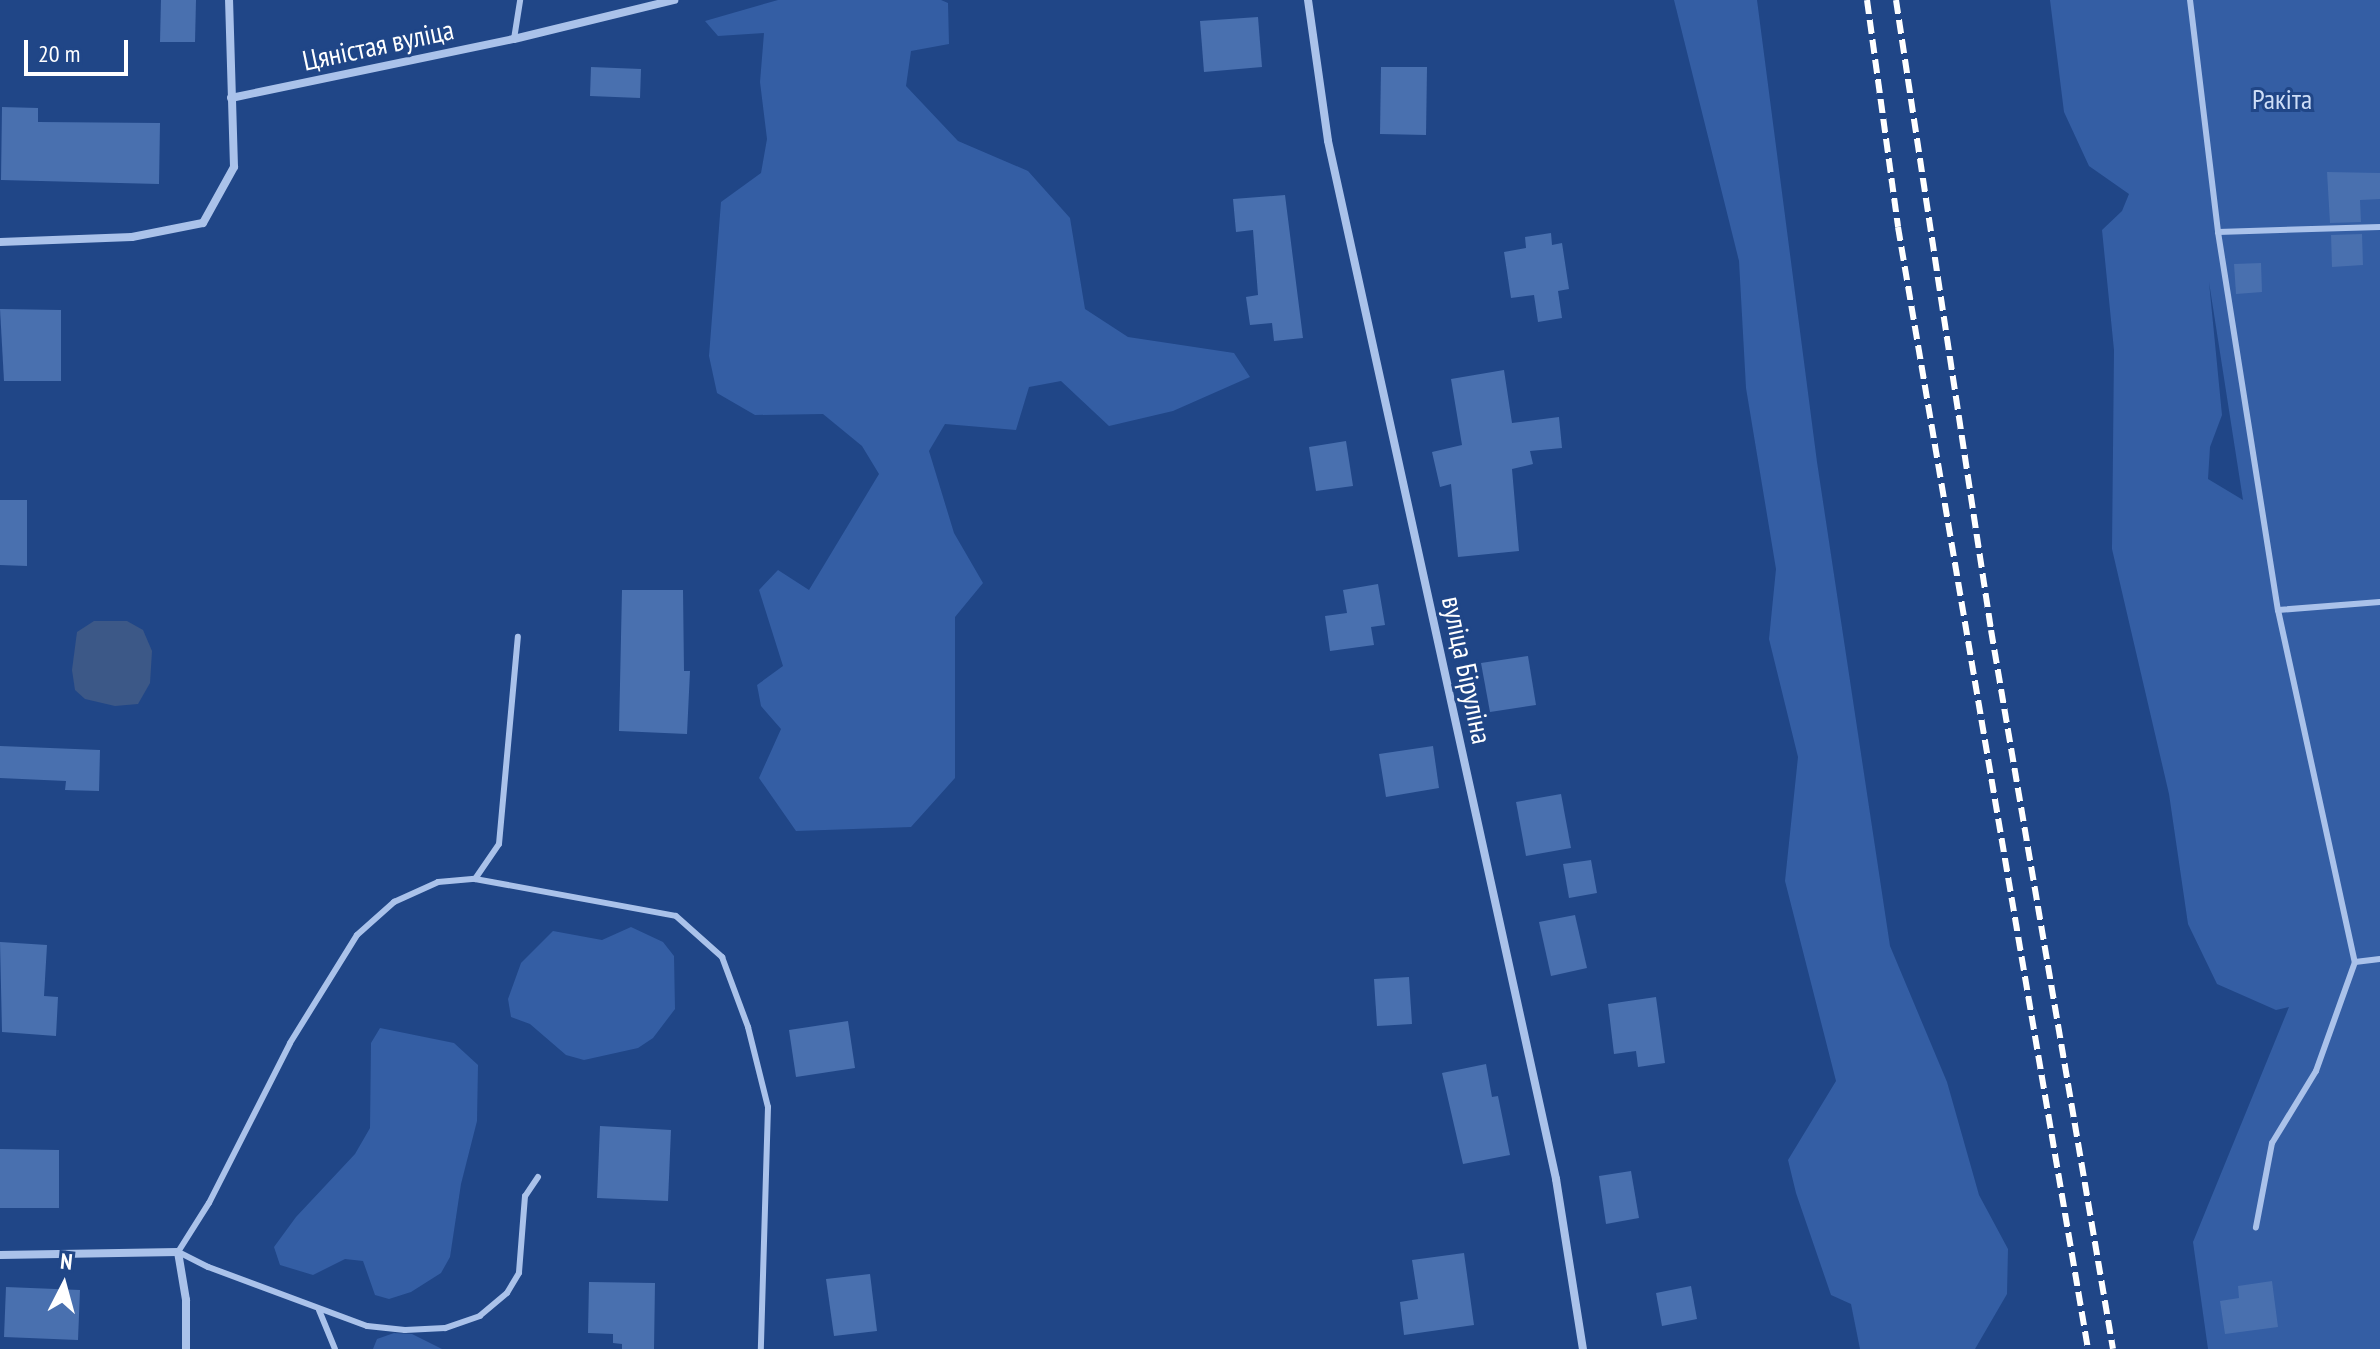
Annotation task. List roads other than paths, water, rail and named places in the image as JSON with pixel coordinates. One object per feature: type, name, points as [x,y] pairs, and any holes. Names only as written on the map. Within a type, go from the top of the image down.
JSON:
[{"type":"street","points":[[0,242],[132,237],[203,223],[234,167],[229,0]]},
{"type":"street","name":"Цяністая вуліца","points":[[231,98],[514,39],[674,0]]},
{"type":"street","name":"вуліца Біруліна","points":[[1308,0],[1328,141],[1556,1179],[1583,1349]]},
{"type":"street","points":[[0,1255],[178,1252],[186,1300],[186,1349]]},
{"type":"lane","points":[[514,39],[520,0]]},
{"type":"lane","points":[[2190,0],[2218,232],[2278,610],[2355,962],[2316,1071],[2272,1143],[2256,1227]]},
{"type":"lane","points":[[2218,232],[2380,227]]},
{"type":"lane","points":[[2278,610],[2380,602]]},
{"type":"lane","points":[[475,879],[499,844],[518,637]]},
{"type":"lane","points":[[538,1177],[525,1196],[519,1273],[507,1293],[480,1316],[445,1328],[405,1330],[367,1326],[208,1267],[178,1252],[209,1203],[290,1043],[357,935],[394,902],[438,882],[475,879],[676,916],[722,957],[748,1027],[768,1107],[761,1349]]},
{"type":"lane","points":[[2355,962],[2380,959]]},
{"type":"lane","points":[[319,1310],[335,1349]]},
{"type":"railway","points":[[1867,0],[1898,227],[2088,1349]]},
{"type":"railway","points":[[1896,0],[1991,630],[2113,1349]]},
{"type":"park label","name":"Ракіта","points":[[2282,99]]}]
